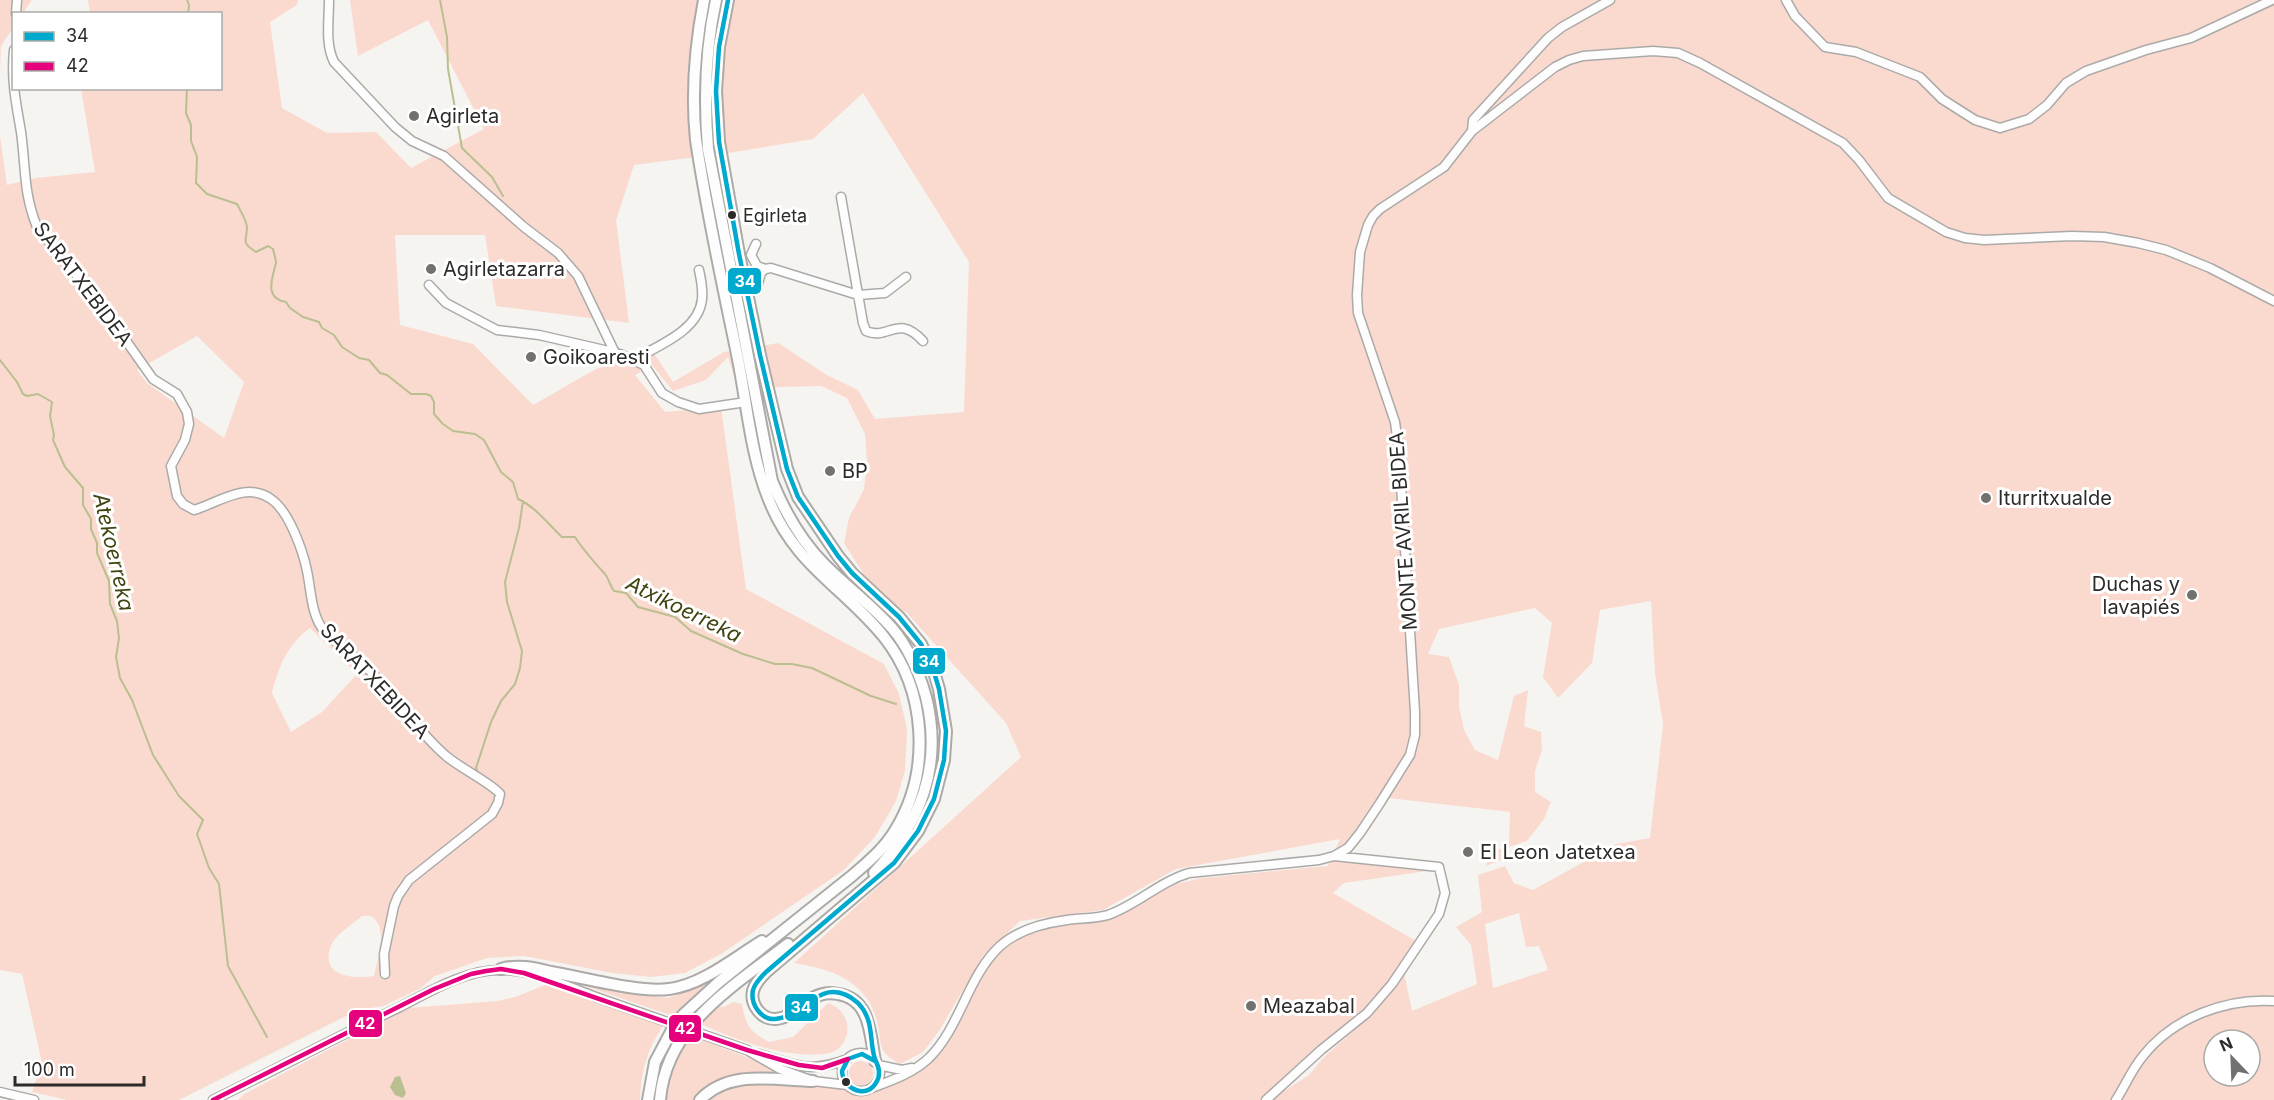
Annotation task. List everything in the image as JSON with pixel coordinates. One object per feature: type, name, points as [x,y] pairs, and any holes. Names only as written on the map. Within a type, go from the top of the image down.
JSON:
[{"type":"main road","points":[[648,1100],[655,1062],[673,1028],[683,1015],[719,982],[873,858],[896,830],[908,805],[920,755],[917,713],[900,658],[884,636],[806,560],[780,524],[763,484],[701,171],[695,129],[694,68],[704,0]]},
{"type":"main road","points":[[660,1100],[664,1072],[671,1054],[695,1020],[874,873],[890,856],[912,822],[921,802],[931,765],[930,717],[918,673],[903,643],[877,613],[826,566],[802,539],[786,512],[772,481],[708,149],[705,104],[706,65],[716,0]]},
{"type":"main road","points":[[728,0],[719,47],[716,90],[717,123],[724,179],[760,355],[793,487],[838,556],[852,573],[899,616],[921,644],[939,688],[946,731],[944,760],[934,799],[918,831],[886,870],[760,978],[753,992],[756,1007],[765,1016],[775,1019],[788,1016],[813,997],[822,994],[835,993],[847,996],[861,1006],[866,1014],[877,1063]]},
{"type":"main road","points":[[501,969],[511,966],[529,967],[626,986],[657,990],[671,989],[706,975],[815,907]]},
{"type":"main road","points":[[813,932],[830,910]]},
{"type":"main road","points":[[700,1100],[711,1090],[732,1080],[747,1078],[813,1081]]},
{"type":"street","points":[[329,0],[328,41],[329,53],[334,63],[395,127],[412,141],[444,156],[558,254],[578,276],[615,353]]},
{"type":"street","points":[[1472,131],[1473,120],[1541,45],[1562,27],[1610,0]]},
{"type":"street","points":[[1786,0],[1795,16],[1825,47],[1856,52],[1920,77],[1942,99],[1975,120],[2001,128],[2029,119],[2047,105],[2066,83],[2086,71],[2146,50],[2191,38],[2272,0]]},
{"type":"street","name":"MONTE AVRIL BIDEA","points":[[868,1089],[901,1077],[918,1066],[942,1041],[988,958],[1002,945],[1023,932],[1052,923],[1111,914],[1173,878],[1189,873],[1319,861],[1348,848],[1365,826],[1410,755],[1415,735],[1399,452],[1395,422],[1358,313],[1360,252],[1368,225],[1380,209],[1444,167],[1472,131],[1555,67],[1583,56],[1653,51],[1678,53],[1843,143],[1888,198],[1946,231],[1965,238],[1984,240],[2072,236],[2104,237],[2138,243],[2166,250],[2210,268],[2274,302]]},
{"type":"street","name":"SARATXEBIDEA","points":[[13,90],[21,134],[25,190],[37,227],[98,301],[153,380],[177,394],[187,412],[189,424],[185,440],[171,466],[177,496],[183,504],[194,510],[227,496],[245,492],[258,493],[272,499],[282,510],[293,530],[306,568],[316,616],[321,627],[366,667],[442,753],[459,767],[496,788],[500,794],[492,814],[409,880],[393,906],[384,954],[385,974]]},
{"type":"street","points":[[841,197],[866,331],[872,333],[902,327],[913,330],[923,341]]},
{"type":"street","points":[[752,244],[751,255],[757,266],[765,269],[771,268],[858,295],[885,292],[906,277]]},
{"type":"street","points":[[747,293],[757,287],[761,273],[765,269]]},
{"type":"street","points":[[633,360],[680,333],[695,318],[702,300],[699,270]]},
{"type":"street","points":[[429,285],[446,303],[497,330],[539,335],[615,353],[644,365],[663,393],[678,402],[699,409],[746,402]]},
{"type":"street","points":[[1266,1100],[1321,1050],[1367,1013],[1392,984],[1439,914],[1445,894],[1439,867],[1334,856]]},
{"type":"street","points":[[226,1100],[434,990],[471,974],[501,969],[525,973],[747,1050],[815,1068],[862,1054],[877,1063],[902,1070],[918,1066]]},
{"type":"street","points":[[2116,1100],[2142,1057],[2165,1033],[2208,1010],[2274,1000]]},
{"type":"street","points":[[747,1050],[780,1069],[813,1081],[847,1085],[859,1091],[868,1089],[878,1079],[877,1063]]},
{"type":"street","points":[[847,1085],[842,1071],[848,1059]]},
{"type":"street","points":[[0,1092],[34,1100]]},
{"type":"street","points":[[213,1100],[237,1093]]},
{"type":"shaded area","points":[[0,0],[32,0],[24,12],[12,12],[12,30],[1,46],[0,74]]},
{"type":"shaded area","points":[[88,0],[298,0],[297,5],[270,22],[282,108],[327,133],[376,132],[411,168],[484,129],[428,20],[358,56],[350,0],[2274,0],[2274,1100],[1270,1100],[1309,1075],[1324,1057],[1375,1012],[1404,973],[1412,1011],[1477,984],[1471,945],[1456,927],[1482,912],[1478,875],[1505,866],[1514,883],[1533,890],[1616,844],[1650,838],[1663,725],[1655,673],[1651,601],[1600,610],[1592,663],[1558,698],[1543,677],[1552,623],[1535,608],[1439,629],[1428,654],[1449,657],[1459,685],[1459,706],[1464,730],[1475,750],[1498,760],[1514,696],[1528,690],[1524,726],[1541,732],[1542,750],[1535,771],[1535,792],[1551,802],[1544,819],[1527,841],[1509,847],[1510,812],[1389,798],[1354,850],[1338,861],[1427,871],[1344,883],[1333,893],[1416,941],[1366,1008],[1273,1087],[1261,1100],[705,1100],[716,1090],[750,1082],[843,1088],[858,1094],[875,1091],[910,1077],[927,1063],[996,955],[1006,945],[1026,935],[1064,924],[1094,923],[1110,918],[1176,884],[1202,878],[1328,866],[1340,839],[1176,869],[1103,910],[1020,921],[983,956],[939,1031],[923,1052],[900,1064],[892,1059],[881,1046],[872,1007],[856,986],[834,973],[794,963],[1021,757],[1006,723],[906,612],[891,607],[863,573],[844,543],[849,518],[864,489],[867,461],[865,434],[847,398],[821,386],[738,388],[728,357],[706,380],[673,391],[652,365],[635,375],[665,412],[721,407],[746,589],[884,664],[899,694],[907,729],[905,771],[896,801],[875,837],[844,870],[721,954],[685,973],[651,977],[612,973],[524,956],[487,958],[435,976],[421,988],[383,1006],[360,1010],[342,1018],[179,1100],[67,1100],[32,1092],[42,1063],[22,974],[0,970],[0,136],[7,185],[36,178],[95,172],[81,90],[222,90],[222,12],[90,12]],"holes":[[[863,93],[969,262],[964,412],[875,419],[858,390],[827,375],[778,343],[724,352],[673,382],[653,352],[596,369],[533,405],[473,344],[400,325],[395,235],[485,235],[496,306],[629,323],[616,220],[634,165],[813,139]],[[197,336],[244,382],[224,438],[147,383],[137,370]],[[310,628],[357,674],[322,712],[291,732],[272,693],[281,665],[290,649]],[[1519,913],[1526,947],[1539,946],[1548,970],[1493,988],[1485,924]],[[362,916],[371,916],[380,928],[381,936],[374,976],[348,976],[334,970],[329,956],[333,942]]]},
{"type":"shaded area","points":[[1509,847],[1506,858],[1486,866],[1490,851]]},
{"type":"shaded area","points":[[722,973],[673,1016],[573,982],[668,998],[698,987]]},
{"type":"shaded area","points":[[550,983],[663,1026],[646,1061],[640,1100],[238,1100],[244,1094],[408,1008],[498,1001],[518,996]]},
{"type":"shaded area","points":[[733,1002],[742,1004],[750,1027],[757,1035],[769,1042],[793,1037],[828,1003],[844,1015],[847,1023],[845,1040],[841,1047],[833,1052],[808,1055],[745,1042],[700,1024],[718,1006],[724,1007]]},
{"type":"shaded area","points":[[689,1035],[754,1060],[785,1076],[759,1073],[736,1074],[715,1082],[695,1100],[665,1100],[670,1066]]},
{"type":"shaded area","points":[[861,1061],[869,1065],[873,1073],[869,1081],[861,1085],[853,1081],[849,1073],[853,1065]]},
{"type":"shaded area","points":[[400,1076],[406,1093],[403,1098],[395,1095],[390,1087],[395,1077]]},
{"type":"waterway","name":"Atxikoerreka","points":[[187,0],[188,12]]},
{"type":"waterway","points":[[440,0],[447,37],[448,69],[462,148],[492,177],[503,196]]},
{"type":"waterway","name":"Atxikoerreka","points":[[187,90],[186,113],[191,125],[191,141],[197,157],[196,183],[207,194],[237,204],[247,227],[246,243],[251,249],[256,252],[268,246],[273,249],[276,263],[271,287],[275,296],[286,302],[290,308],[303,317],[319,322],[322,328],[334,335],[342,347],[359,358],[369,360],[380,373],[387,375],[411,394],[431,396],[434,402],[434,414],[453,431],[475,434],[484,440],[501,472],[513,482],[518,499],[536,511],[562,537],[575,537],[605,574],[614,591],[626,593],[638,607],[675,617],[691,631],[743,654],[775,664],[792,664],[812,668],[871,696],[896,704]]},
{"type":"waterway","name":"Atekoerreka","points":[[0,360],[23,394],[27,396],[38,394],[52,402],[50,416],[53,440],[65,467],[83,488],[83,505],[91,519],[97,553],[109,581],[110,604],[117,621],[119,638],[116,657],[120,678],[132,700],[153,755],[179,796],[203,820],[197,834],[209,868],[219,884],[228,966],[267,1037]]},
{"type":"waterway","points":[[477,770],[491,722],[501,701],[515,684],[520,668],[522,651],[507,602],[505,582],[519,528],[523,501]]},
{"type":"transit line","name":"34","points":[[728,0],[719,47],[716,91],[719,142],[760,355],[787,469],[798,497],[838,556],[852,573],[899,617],[921,644],[939,689],[946,731],[944,760],[934,799],[918,831],[894,863],[766,972],[753,990],[755,1006],[761,1014],[770,1019],[785,1017],[824,994],[834,992],[846,994],[858,1003],[867,1017],[879,1078],[873,1087],[862,1091],[851,1088],[843,1078],[842,1071],[848,1059],[862,1054],[875,1061]]},
{"type":"transit line","name":"42","points":[[213,1100],[434,989],[471,974],[501,969],[524,973],[747,1050],[799,1065],[822,1068],[848,1059]]},
{"type":"place","name":"Agirleta","points":[[414,116]]},
{"type":"place","name":"Egirleta","points":[[732,215]]},
{"type":"place","name":"Agirletazarra","points":[[431,269]]},
{"type":"place","name":"Goikoaresti","points":[[531,357]]},
{"type":"place","name":"BP","points":[[830,471]]},
{"type":"place","name":"Iturritxualde","points":[[1986,498]]},
{"type":"place","name":"Duchas y lavapiés","points":[[2192,595]]},
{"type":"place","name":"El Leon Jatetxea","points":[[1468,852]]},
{"type":"place","name":"Meazabal","points":[[1251,1006]]}]
